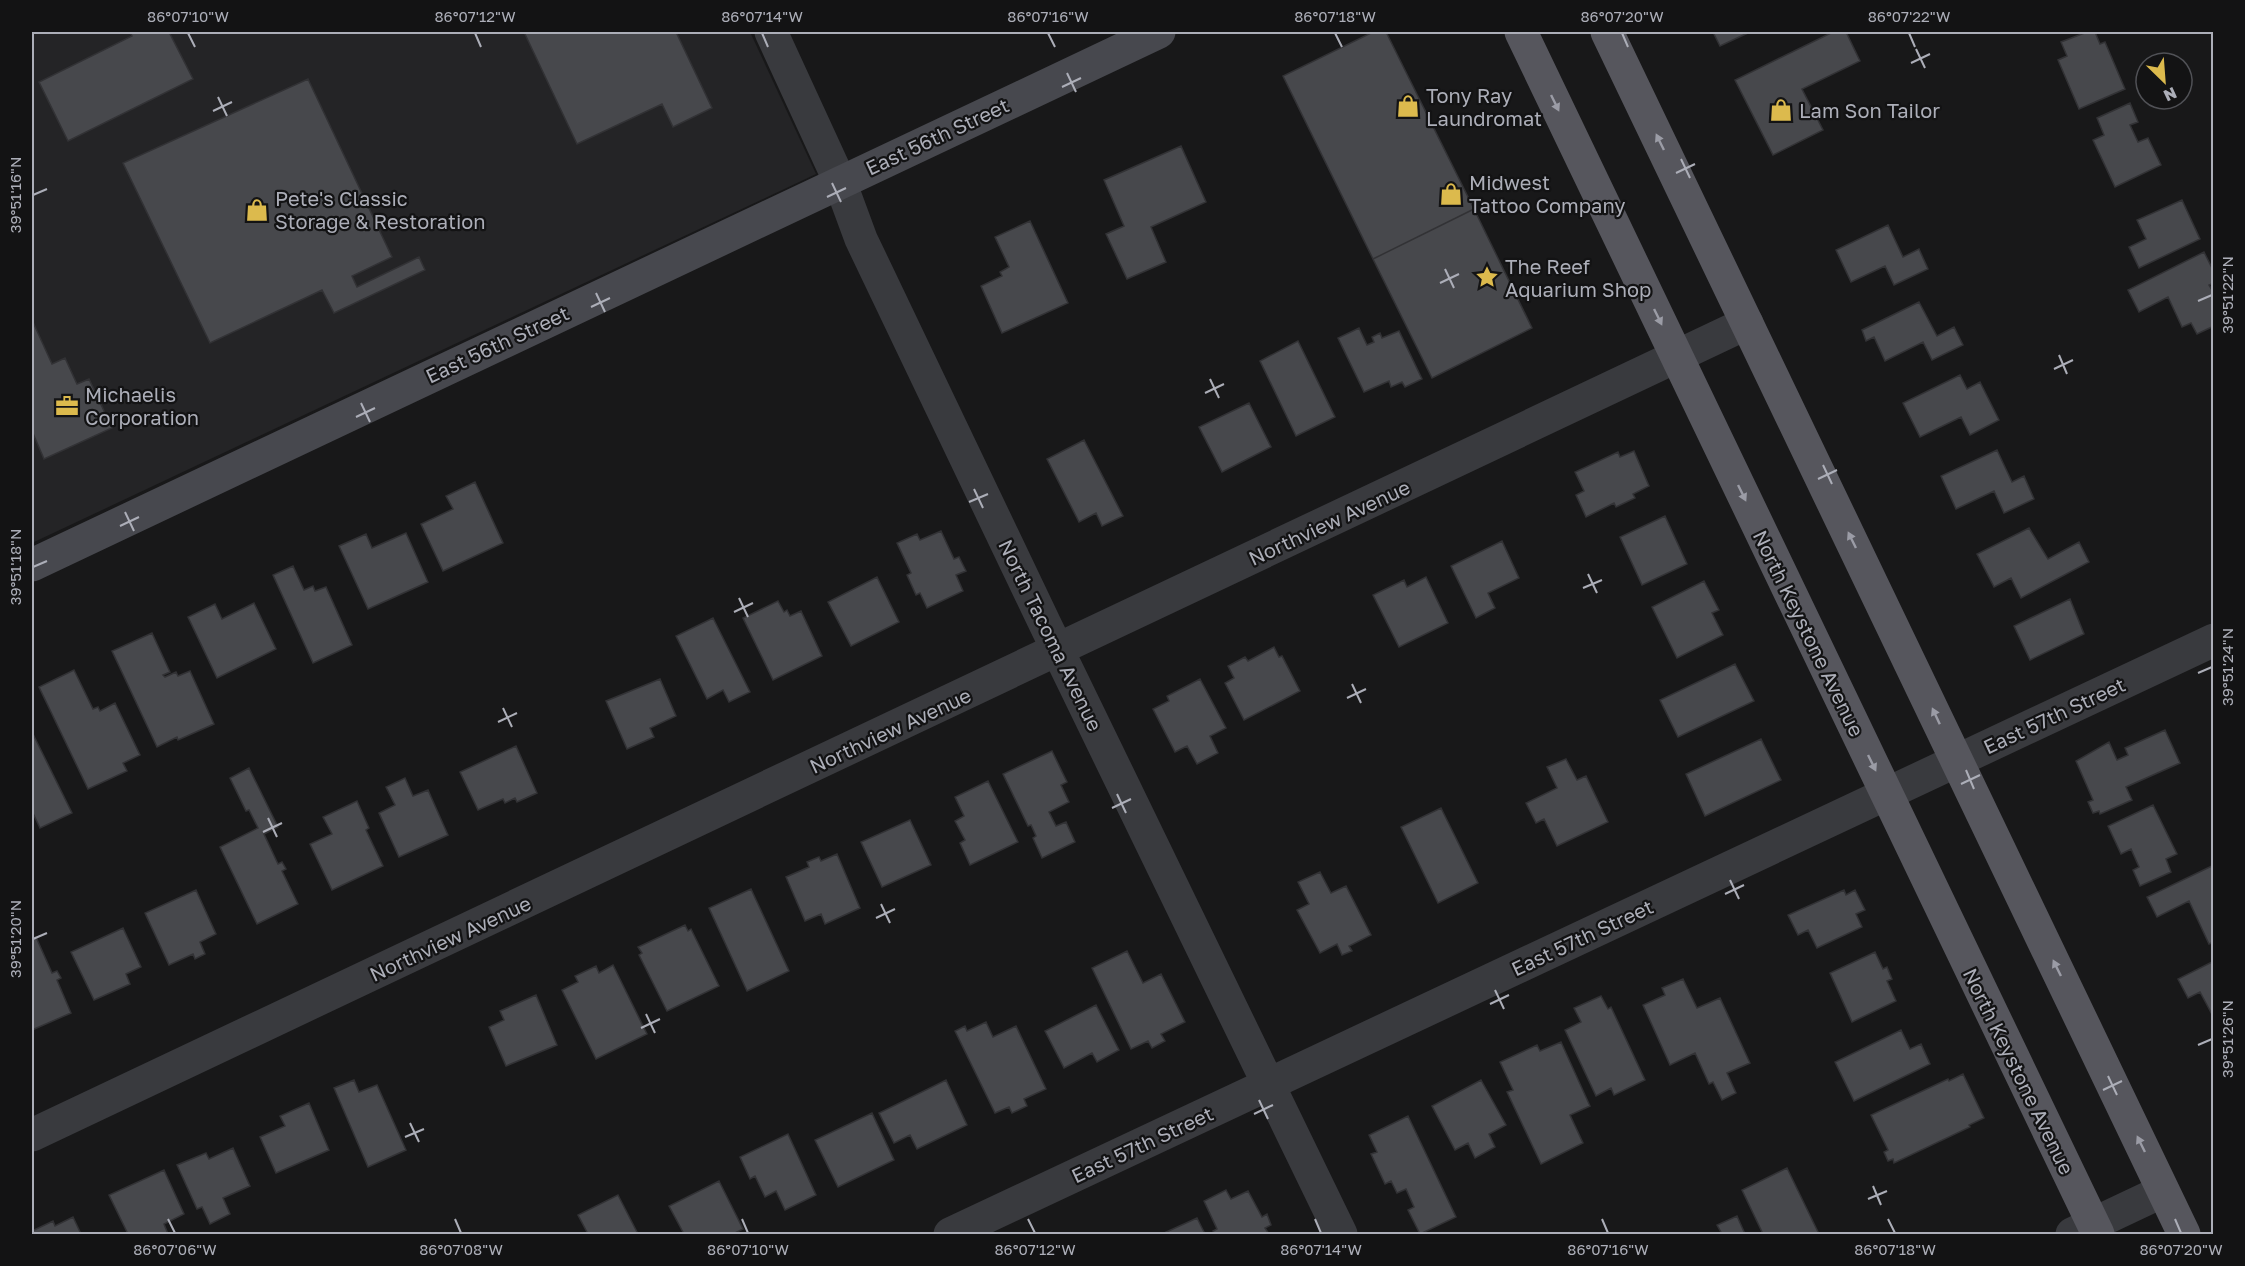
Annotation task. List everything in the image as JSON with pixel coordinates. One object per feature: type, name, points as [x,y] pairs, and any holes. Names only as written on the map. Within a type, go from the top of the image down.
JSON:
[{"type":"main road","name":"North Keystone Avenue","points":[[1521,32],[1886,794],[2088,1231]]},
{"type":"main road","points":[[1608,32],[2184,1234]]},
{"type":"street","name":"North Tacoma Avenue","points":[[771,32],[840,182],[861,239],[1341,1234]]},
{"type":"street","name":"East 56th Street","points":[[32,565],[1159,32]]},
{"type":"street","name":"Northview Avenue","points":[[32,1135],[1747,323]]},
{"type":"street","name":"East 57th Street","points":[[950,1234],[2214,640]]},
{"type":"street","points":[[2088,1231],[2163,1191]]},
{"type":"shaded area","points":[[32,32],[750,32],[816,174],[32,543]]},
{"type":"building","points":[[130,32],[169,32],[193,79],[68,141],[39,82],[132,36]]},
{"type":"building","points":[[524,32],[676,32],[712,108],[673,127],[662,104],[577,144]]},
{"type":"building","points":[[1373,32],[1386,32],[1474,209],[1373,259],[1283,76]]},
{"type":"building","points":[[1713,32],[1750,32],[1720,46]]},
{"type":"building","name":"Lam Son Tailor","points":[[1833,32],[1846,32],[1860,61],[1802,89],[1823,130],[1773,155],[1735,80]]},
{"type":"building","points":[[2087,32],[2095,32],[2100,44],[2105,42],[2125,89],[2079,109],[2058,60],[2067,56],[2061,42]]},
{"type":"building","name":"Pete's Classic Storage & Restoration","points":[[308,79],[392,257],[352,276],[357,287],[419,257],[425,270],[334,313],[322,290],[210,343],[123,163]]},
{"type":"building","points":[[2130,103],[2138,122],[2130,125],[2138,142],[2148,138],[2161,165],[2115,187],[2093,140],[2104,135],[2097,118]]},
{"type":"building","points":[[1181,146],[1206,202],[1151,227],[1166,262],[1127,279],[1106,234],[1124,226],[1104,180]]},
{"type":"building","points":[[2182,200],[2200,239],[2139,268],[2129,247],[2146,239],[2137,220]]},
{"type":"building","points":[[1474,209],[1532,328],[1432,378],[1373,259]]},
{"type":"building","points":[[1030,221],[1068,303],[1002,333],[981,286],[1002,276],[1000,272],[1009,267],[995,237]]},
{"type":"building","points":[[1888,225],[1903,257],[1919,249],[1928,269],[1894,285],[1885,266],[1851,282],[1836,250]]},
{"type":"building","points":[[2204,252],[2214,272],[2214,283],[2209,285],[2214,293],[2214,326],[2197,334],[2191,323],[2182,327],[2168,297],[2139,312],[2128,290]]},
{"type":"building","points":[[1919,302],[1937,336],[1954,327],[1963,345],[1932,360],[1923,342],[1885,361],[1874,337],[1866,341],[1862,330]]},
{"type":"building","name":"Michaelis Corporation","points":[[32,320],[52,364],[65,358],[77,384],[89,379],[112,428],[44,459],[32,431]]},
{"type":"building","points":[[1359,328],[1367,345],[1374,342],[1372,337],[1380,333],[1382,338],[1399,331],[1422,379],[1405,387],[1402,382],[1391,387],[1389,381],[1364,392],[1338,338]]},
{"type":"building","points":[[1298,341],[1335,417],[1296,436],[1260,361]]},
{"type":"building","points":[[1960,375],[1967,389],[1980,382],[1999,420],[1970,435],[1961,417],[1920,437],[1903,403]]},
{"type":"building","points":[[1249,403],[1271,447],[1222,472],[1199,427]]},
{"type":"building","points":[[1084,440],[1123,516],[1102,526],[1096,513],[1079,522],[1047,459]]},
{"type":"building","points":[[1997,450],[2012,482],[2024,476],[2034,499],[2004,513],[1994,491],[1956,509],[1941,476]]},
{"type":"building","points":[[1634,451],[1649,486],[1633,494],[1635,498],[1616,507],[1614,503],[1586,517],[1576,495],[1584,491],[1575,472],[1618,452],[1620,457]]},
{"type":"building","points":[[475,482],[503,543],[443,571],[421,524],[453,509],[446,496]]},
{"type":"building","points":[[1665,516],[1687,564],[1642,585],[1620,537]]},
{"type":"building","points":[[2029,528],[2048,559],[2079,542],[2089,562],[2021,598],[2011,578],[1994,587],[1977,554]]},
{"type":"building","points":[[941,531],[954,559],[959,557],[966,571],[956,575],[963,591],[927,608],[920,593],[916,595],[907,575],[911,573],[897,543],[917,534],[920,540]]},
{"type":"building","points":[[406,533],[428,582],[368,609],[339,546],[366,534],[372,548]]},
{"type":"building","points":[[1502,541],[1519,578],[1488,593],[1495,608],[1476,618],[1451,566]]},
{"type":"building","points":[[293,566],[304,590],[313,586],[315,591],[326,587],[352,645],[313,663],[273,575]]},
{"type":"building","points":[[877,577],[899,622],[851,646],[828,602]]},
{"type":"building","points":[[1426,577],[1448,623],[1399,647],[1373,595],[1404,580],[1407,587]]},
{"type":"building","points":[[1704,581],[1719,610],[1712,613],[1723,635],[1677,658],[1652,607]]},
{"type":"building","points":[[2070,599],[2084,634],[2030,660],[2014,626]]},
{"type":"building","points":[[778,601],[784,612],[787,610],[790,616],[801,611],[822,656],[773,680],[743,618]]},
{"type":"building","points":[[254,603],[276,649],[217,678],[188,617],[215,604],[222,619]]},
{"type":"building","points":[[713,618],[750,692],[729,702],[723,690],[707,699],[676,636]]},
{"type":"building","points":[[152,633],[170,672],[163,675],[165,677],[176,672],[178,676],[190,671],[214,724],[157,747],[112,651]]},
{"type":"building","points":[[1274,647],[1279,657],[1282,656],[1300,691],[1244,720],[1225,683],[1234,678],[1228,666],[1245,657],[1248,661]]},
{"type":"building","points":[[1735,664],[1754,701],[1678,737],[1660,700]]},
{"type":"building","points":[[74,670],[93,709],[98,707],[100,711],[115,703],[140,755],[123,763],[127,771],[88,789],[39,687]]},
{"type":"building","points":[[660,679],[676,716],[650,728],[654,737],[627,749],[606,701]]},
{"type":"building","points":[[1200,679],[1226,728],[1210,736],[1218,753],[1197,764],[1187,746],[1175,752],[1153,709],[1169,701],[1167,696]]},
{"type":"building","points":[[2165,730],[2180,763],[2126,787],[2132,800],[2100,814],[2099,811],[2093,813],[2088,802],[2093,800],[2076,761],[2109,742],[2117,760],[2128,755],[2125,748]]},
{"type":"building","points":[[32,732],[72,813],[40,828],[32,811]]},
{"type":"building","points":[[1761,739],[1781,780],[1705,816],[1686,774]]},
{"type":"building","points":[[516,746],[537,793],[517,802],[515,798],[505,803],[503,799],[478,810],[460,772]]},
{"type":"building","points":[[1052,751],[1067,782],[1061,785],[1069,802],[1049,812],[1056,826],[1066,822],[1075,842],[1042,858],[1033,838],[1036,836],[1031,825],[1028,826],[1003,774]]},
{"type":"building","points":[[1566,759],[1577,780],[1586,776],[1608,822],[1557,846],[1544,819],[1536,823],[1526,803],[1557,788],[1547,767]]},
{"type":"building","points":[[249,768],[278,827],[264,834],[278,864],[282,862],[286,869],[282,871],[298,904],[257,924],[220,847],[258,828],[249,810],[246,811],[230,778]]},
{"type":"building","points":[[405,778],[413,796],[428,790],[448,835],[399,857],[379,813],[395,805],[386,787]]},
{"type":"building","points":[[988,781],[1018,842],[970,865],[960,843],[965,840],[955,821],[964,816],[955,797]]},
{"type":"building","points":[[357,801],[369,828],[366,830],[383,866],[332,890],[310,844],[332,834],[323,817]]},
{"type":"building","points":[[2153,805],[2177,854],[2166,859],[2171,872],[2140,886],[2133,870],[2139,867],[2131,849],[2121,854],[2108,826]]},
{"type":"building","points":[[1441,808],[1478,883],[1438,903],[1401,827]]},
{"type":"building","points":[[910,820],[931,865],[882,887],[861,842]]},
{"type":"building","points":[[837,854],[860,908],[825,924],[821,914],[805,921],[786,877],[809,867],[807,862],[819,857],[821,861]]},
{"type":"building","points":[[2214,865],[2214,942],[2209,944],[2189,901],[2157,917],[2147,897]]},
{"type":"building","points":[[1320,872],[1331,893],[1346,886],[1371,935],[1349,946],[1352,951],[1342,955],[1337,944],[1320,953],[1297,910],[1309,904],[1298,882]]},
{"type":"building","points":[[751,889],[789,971],[747,991],[709,908]]},
{"type":"building","points":[[196,890],[216,934],[200,942],[205,954],[195,959],[193,954],[169,965],[145,913]]},
{"type":"building","points":[[1844,890],[1846,895],[1855,890],[1865,910],[1856,914],[1862,927],[1817,948],[1808,930],[1798,935],[1788,915]]},
{"type":"building","points":[[685,925],[688,931],[691,929],[719,986],[667,1011],[639,955],[642,953],[638,947]]},
{"type":"building","points":[[123,928],[141,967],[126,974],[130,984],[94,1000],[71,952]]},
{"type":"building","points":[[36,937],[52,973],[57,971],[61,978],[57,980],[71,1013],[32,1030],[32,939]]},
{"type":"building","points":[[1127,951],[1143,983],[1161,974],[1185,1022],[1161,1034],[1165,1041],[1152,1048],[1148,1041],[1131,1049],[1092,968]]},
{"type":"building","points":[[1875,952],[1883,969],[1887,967],[1892,979],[1887,981],[1896,1001],[1852,1022],[1830,973]]},
{"type":"building","points":[[2214,961],[2214,1018],[2200,992],[2188,998],[2178,979]]},
{"type":"building","points":[[613,965],[647,1034],[596,1059],[562,990],[578,982],[575,976],[596,966],[599,973]]},
{"type":"building","points":[[1683,979],[1697,1008],[1720,998],[1750,1063],[1727,1073],[1736,1093],[1722,1100],[1713,1082],[1709,1084],[1695,1053],[1670,1065],[1643,1005],[1665,995],[1662,988]]},
{"type":"building","points":[[536,995],[557,1045],[506,1066],[489,1027],[504,1020],[500,1011]]},
{"type":"building","points":[[1601,996],[1608,1009],[1611,1007],[1645,1080],[1614,1095],[1611,1088],[1596,1096],[1565,1030],[1581,1022],[1574,1008]]},
{"type":"building","points":[[1096,1005],[1119,1050],[1097,1062],[1092,1053],[1064,1068],[1045,1031]]},
{"type":"building","points":[[986,1022],[993,1037],[1016,1026],[1046,1089],[1024,1099],[1027,1106],[1012,1113],[1009,1107],[995,1113],[955,1031],[965,1026],[967,1031]]},
{"type":"building","points":[[1901,1030],[1910,1049],[1921,1044],[1930,1064],[1854,1101],[1835,1062]]},
{"type":"building","points":[[1561,1042],[1590,1106],[1570,1115],[1583,1143],[1541,1164],[1507,1092],[1513,1090],[1500,1062],[1537,1045],[1540,1051]]},
{"type":"building","points":[[1963,1074],[1984,1118],[1894,1163],[1893,1159],[1888,1161],[1884,1152],[1888,1150],[1871,1115]]},
{"type":"building","points":[[354,1080],[359,1092],[377,1085],[406,1150],[368,1167],[334,1088]]},
{"type":"building","points":[[946,1080],[967,1125],[917,1149],[910,1135],[894,1143],[879,1113]]},
{"type":"building","points":[[1481,1080],[1506,1125],[1489,1134],[1495,1147],[1475,1158],[1468,1143],[1455,1150],[1432,1106]]},
{"type":"building","points":[[309,1103],[329,1150],[276,1173],[260,1137],[285,1126],[280,1116]]},
{"type":"building","points":[[872,1113],[894,1160],[838,1187],[815,1140]]},
{"type":"building","points":[[1408,1116],[1456,1217],[1420,1234],[1408,1210],[1414,1207],[1406,1189],[1397,1193],[1391,1181],[1385,1184],[1371,1154],[1377,1152],[1369,1135]]},
{"type":"building","points":[[788,1134],[816,1195],[785,1210],[776,1191],[765,1197],[755,1176],[750,1179],[740,1157]]},
{"type":"building","points":[[233,1148],[250,1186],[223,1198],[230,1214],[210,1224],[202,1207],[197,1209],[177,1165],[206,1153],[209,1159]]},
{"type":"building","points":[[1787,1168],[1819,1234],[1763,1234],[1742,1190]]},
{"type":"building","points":[[164,1170],[184,1214],[164,1224],[168,1234],[128,1234],[109,1195]]},
{"type":"building","points":[[719,1181],[743,1229],[733,1234],[684,1234],[669,1206]]},
{"type":"building","points":[[1226,1190],[1231,1199],[1248,1191],[1262,1217],[1267,1214],[1271,1225],[1265,1228],[1269,1234],[1215,1234],[1213,1231],[1217,1229],[1204,1201]]},
{"type":"building","points":[[618,1195],[638,1234],[588,1234],[578,1215]]},
{"type":"building","points":[[1737,1216],[1745,1234],[1722,1234],[1717,1225]]},
{"type":"building","points":[[73,1217],[81,1234],[32,1234],[32,1231],[53,1221],[55,1226]]},
{"type":"building","points":[[1197,1218],[1205,1234],[1164,1234],[1164,1233]]},
{"type":"place","name":"Tony Ray Laundromat","points":[[1408,106]]},
{"type":"place","name":"Lam Son Tailor","points":[[1781,110]]},
{"type":"place","name":"Midwest Tattoo Company","points":[[1451,194]]},
{"type":"place","name":"Pete's Classic Storage & Restoration","points":[[257,210]]},
{"type":"place","name":"The Reef Aquarium Shop","points":[[1487,277]]},
{"type":"place","name":"Michaelis Corporation","points":[[67,406]]}]
